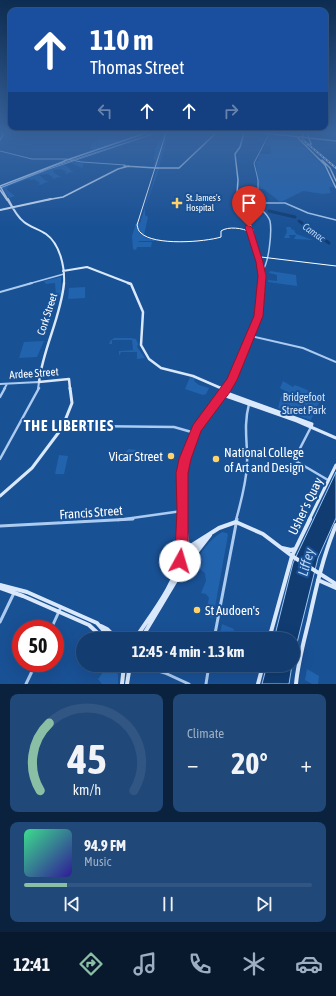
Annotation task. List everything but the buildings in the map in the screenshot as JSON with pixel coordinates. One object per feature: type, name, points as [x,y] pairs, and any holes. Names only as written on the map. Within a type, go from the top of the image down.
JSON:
[{"type":"main road","points":[[0,188],[57,165]]},
{"type":"main road","points":[[0,210],[12,206],[63,197],[125,166],[179,168],[182,165]]},
{"type":"main road","points":[[139,632],[174,576],[182,552],[182,470],[195,433],[224,392],[257,323],[260,309],[262,271],[252,229],[249,226],[242,210],[238,195],[236,165]]},
{"type":"main road","points":[[325,165],[336,188]]},
{"type":"main road","points":[[328,165],[336,181]]},
{"type":"main road","points":[[0,188],[12,206]]},
{"type":"main road","points":[[0,188],[12,206]]},
{"type":"main road","name":"Cork Street","points":[[12,206],[23,222],[44,232],[51,238],[55,244],[64,273],[65,288],[63,301],[56,325],[42,358],[39,382]]},
{"type":"main road","points":[[64,273],[87,267],[132,284],[144,312],[142,348],[150,361],[161,368],[193,376],[224,392],[248,402],[312,425],[336,438]]},
{"type":"main road","name":"Ardee Street","points":[[39,382],[69,379],[73,400],[71,410],[65,422]]},
{"type":"main road","points":[[1,494],[32,468],[65,422]]},
{"type":"main road","name":"Usher's Quay","points":[[271,632],[295,549],[336,465]]},
{"type":"main road","points":[[183,510],[185,517],[187,547],[184,567]]},
{"type":"main road","points":[[182,552],[187,547],[215,530],[236,522],[258,531],[336,584]]},
{"type":"main road","points":[[296,684],[301,654],[318,580],[328,544],[336,525]]},
{"type":"main road","points":[[187,554],[215,530]]},
{"type":"main road","points":[[145,632],[184,567],[198,552],[206,539]]},
{"type":"main road","points":[[282,548],[291,550],[295,549]]},
{"type":"main road","points":[[182,552],[187,554]]},
{"type":"main road","points":[[318,580],[336,588]]},
{"type":"main road","points":[[0,587],[97,623],[110,632]]},
{"type":"main road","points":[[0,587],[27,592],[89,625],[96,632]]},
{"type":"main road","points":[[101,626],[106,632]]},
{"type":"main road","points":[[122,684],[123,672]]},
{"type":"main road","points":[[127,684],[129,672]]},
{"type":"main road","points":[[258,684],[261,672]]},
{"type":"street","points":[[114,165],[125,166]]},
{"type":"street","points":[[254,165],[258,180],[258,195],[262,202],[261,206],[270,218],[267,258],[265,268],[262,271]]},
{"type":"street","points":[[262,202],[284,203],[308,213],[336,220]]},
{"type":"street","points":[[0,292],[64,273]]},
{"type":"street","points":[[251,336],[303,348],[336,362]]},
{"type":"street","points":[[0,459],[36,394],[39,382]]},
{"type":"street","name":"Ardee Street","points":[[0,384],[39,382]]},
{"type":"street","points":[[0,397],[8,384]]},
{"type":"street","points":[[215,632],[247,468],[245,418],[248,402]]},
{"type":"street","points":[[65,422],[86,426],[174,426],[195,433]]},
{"type":"street","points":[[312,425],[294,460],[328,480]]},
{"type":"street","name":"Francis Street","points":[[0,526],[37,526],[133,519],[183,510]]},
{"type":"street","points":[[0,622],[14,593]]},
{"type":"street","points":[[55,620],[60,609]]},
{"type":"street","points":[[26,684],[32,672]]},
{"type":"street","points":[[162,672],[189,684]]},
{"type":"street","points":[[206,684],[208,672]]},
{"type":"green space","points":[[61,165],[65,165],[72,171],[75,171],[66,174],[65,173],[67,172],[61,169],[53,170],[53,172],[59,176],[62,176],[53,179],[52,178],[54,178],[48,174],[39,175],[46,181],[49,181],[40,185],[38,184],[40,183],[34,179],[28,179],[9,186],[6,189],[15,196],[9,198],[2,187]]},
{"type":"green space","points":[[75,165],[83,165],[82,168]]},
{"type":"green space","points":[[154,165],[160,165],[159,167],[153,167]]},
{"type":"green space","points":[[256,165],[323,165],[334,187],[329,187],[331,193],[323,194],[303,191],[280,202],[264,189],[258,189]]},
{"type":"green space","points":[[157,169],[159,169],[145,208],[145,215],[148,217],[144,235],[146,238],[159,241],[138,242],[152,242],[151,247],[137,247],[136,250],[133,249],[132,236],[136,223],[140,223]]},
{"type":"green space","points":[[286,227],[291,227],[296,234],[313,240],[294,239],[296,235],[289,235],[290,238],[284,238],[287,232]]},
{"type":"green space","points":[[270,271],[296,275],[297,286],[268,282],[268,280],[277,281],[277,275],[269,273]]},
{"type":"green space","points":[[61,277],[61,295],[56,295],[55,283],[46,284],[44,281]]},
{"type":"green space","points":[[85,287],[85,298],[68,299],[69,288]]},
{"type":"green space","points":[[114,338],[136,339],[138,344],[137,347],[145,358],[137,359],[137,352],[121,352],[119,356],[119,351],[137,350],[133,350],[132,340],[112,340],[112,344],[109,344],[110,341]]},
{"type":"green space","points":[[44,341],[37,357],[19,358],[24,342]]},
{"type":"green space","points":[[190,377],[195,378],[194,381],[199,385],[209,388],[206,394],[203,395],[185,389]]},
{"type":"green space","name":"Bridgefoot Street Park","points":[[283,381],[293,387],[295,385],[322,396],[311,420],[278,408],[281,396],[285,397],[287,392],[280,388]]},
{"type":"green space","points":[[129,449],[144,451],[144,461],[125,459],[126,451]]},
{"type":"green space","points":[[59,455],[68,456],[64,474],[55,474]]},
{"type":"green space","points":[[222,532],[227,533],[228,535],[213,618],[205,615],[209,598],[206,594],[201,593],[206,581],[205,573],[194,565],[206,547]]},
{"type":"green space","points":[[222,624],[234,629],[233,632],[220,632]]},
{"type":"green space","points":[[307,669],[319,676],[318,684],[312,684],[305,680]]},
{"type":"green space","points":[[103,672],[116,672],[118,674],[118,684],[102,684],[98,679]]},
{"type":"water","points":[[61,165],[0,188],[54,166]]},
{"type":"water","name":"Liffey","points":[[336,472],[336,518],[318,558],[300,632],[276,632],[293,563]]},
{"type":"water","points":[[265,672],[291,672],[289,684],[262,684]]},
{"type":"waterway","name":"Camac","points":[[269,211],[295,217]]},
{"type":"waterway","name":"Camac","points":[[299,221],[329,243]]},
{"type":"tram line","points":[[156,165],[137,225],[141,233],[148,237],[157,240],[180,242],[204,240],[221,237],[221,231],[224,229],[240,229],[250,232],[257,254],[261,257],[336,266]]},
{"type":"railway","points":[[332,165],[336,168]]},
{"type":"place","name":"St. James's Hospital","points":[[177,203]]},
{"type":"place","name":"Vicar Street","points":[[171,456]]},
{"type":"place","name":"National College of Art and Design","points":[[216,459]]},
{"type":"place","name":"St Audoen's","points":[[197,610]]},
{"type":"district","name":"THE LIBERTIES","points":[[69,426]]},
{"type":"route","points":[[180,561],[182,552],[183,510],[182,468],[197,429],[232,380],[259,316],[262,276],[249,227]]}]
